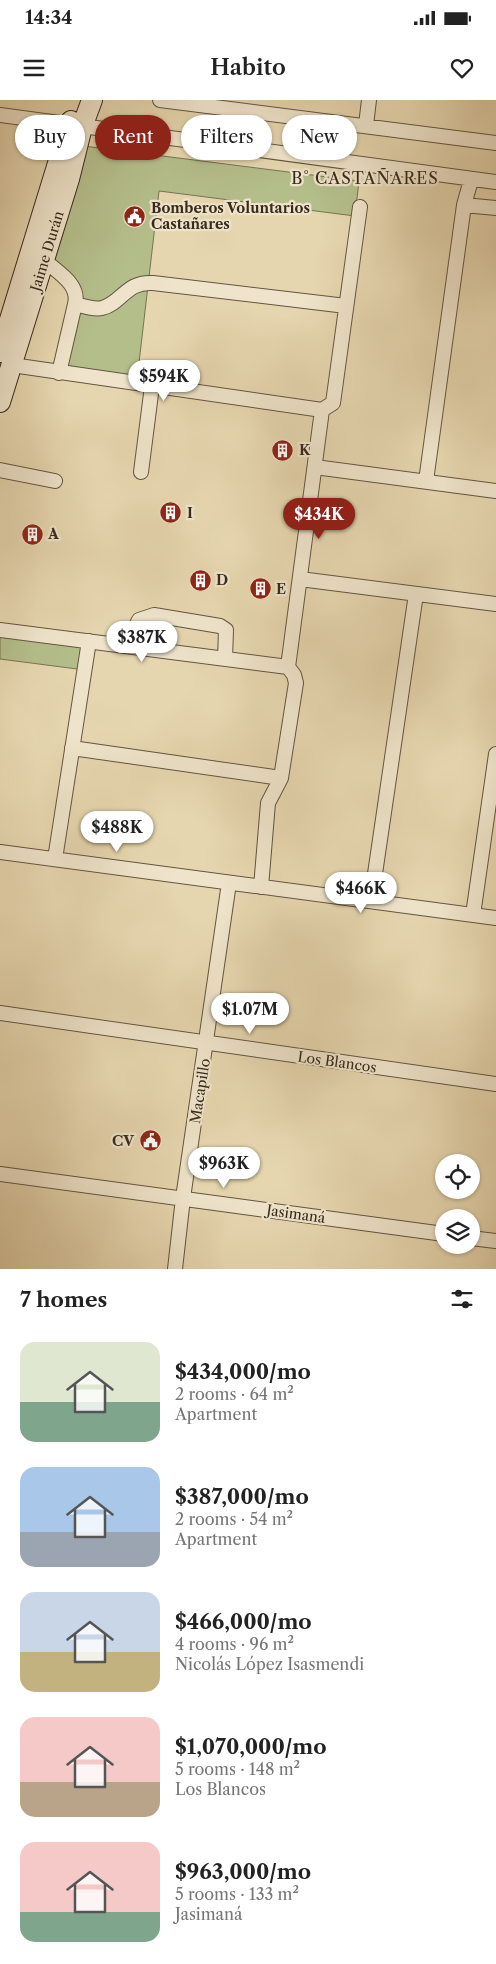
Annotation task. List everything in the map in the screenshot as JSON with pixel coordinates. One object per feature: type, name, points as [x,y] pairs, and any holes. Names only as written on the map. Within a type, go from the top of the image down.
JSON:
[{"type":"street","name":"Jaime Durán","points":[[77,115],[78,100]]},
{"type":"street","name":"Jaime Durán","points":[[83,115],[92,100]]},
{"type":"street","points":[[160,100],[366,125],[496,144]]},
{"type":"street","points":[[366,125],[369,100]]},
{"type":"street","points":[[0,115],[15,117]]},
{"type":"street","points":[[85,127],[496,182]]},
{"type":"street","name":"Jaime Durán","points":[[0,402],[7,345],[65,160]]},
{"type":"street","name":"Jaime Durán","points":[[7,345],[44,260],[69,179],[72,160]]},
{"type":"street","points":[[426,481],[464,205],[471,180]]},
{"type":"street","points":[[464,205],[496,208]]},
{"type":"street","points":[[7,345],[59,373],[322,410],[333,403],[360,207]]},
{"type":"street","points":[[44,260],[72,285],[77,296],[59,373]]},
{"type":"street","points":[[75,304],[94,309],[104,308],[137,284],[149,282],[346,306]]},
{"type":"street","points":[[142,472],[152,386]]},
{"type":"street","points":[[261,887],[268,803],[281,778],[296,683],[288,667],[322,410]]},
{"type":"street","points":[[315,467],[496,491]]},
{"type":"street","points":[[0,470],[55,481]]},
{"type":"street","points":[[300,579],[496,604]]},
{"type":"street","points":[[371,901],[416,594]]},
{"type":"street","points":[[126,646],[139,620],[154,615],[220,626],[226,630],[225,659]]},
{"type":"street","points":[[0,630],[288,667]]},
{"type":"street","points":[[55,859],[89,641]]},
{"type":"street","points":[[72,748],[281,778]]},
{"type":"street","points":[[473,915],[493,802],[496,754]]},
{"type":"street","points":[[0,852],[496,918]]},
{"type":"street","name":"Macapillo","points":[[175,1269],[183,1198],[229,883]]},
{"type":"street","name":"Los Blancos","points":[[0,1013],[496,1084]]},
{"type":"street","name":"Jasimaná","points":[[0,1174],[435,1233]]},
{"type":"street","points":[[480,1239],[496,1241]]},
{"type":"green space","points":[[85,146],[95,147],[95,160],[171,160],[171,157],[181,158],[181,160],[194,160],[359,181],[355,216],[159,191],[137,380],[63,373],[75,304],[72,285],[44,260],[79,160],[85,160]]},
{"type":"green space","points":[[0,632],[89,641],[85,670],[0,659]]},
{"type":"place","name":"Bomberos Voluntarios Castañares","points":[[135,216]]},
{"type":"place","name":"K","points":[[283,450]]},
{"type":"place","name":"I","points":[[171,513]]},
{"type":"place","name":"A","points":[[32,534]]},
{"type":"place","name":"D","points":[[200,580]]},
{"type":"place","name":"E","points":[[260,589]]},
{"type":"place","name":"CV","points":[[150,1141]]},
{"type":"district","name":"B° CASTAÑARES","points":[[365,178]]}]
